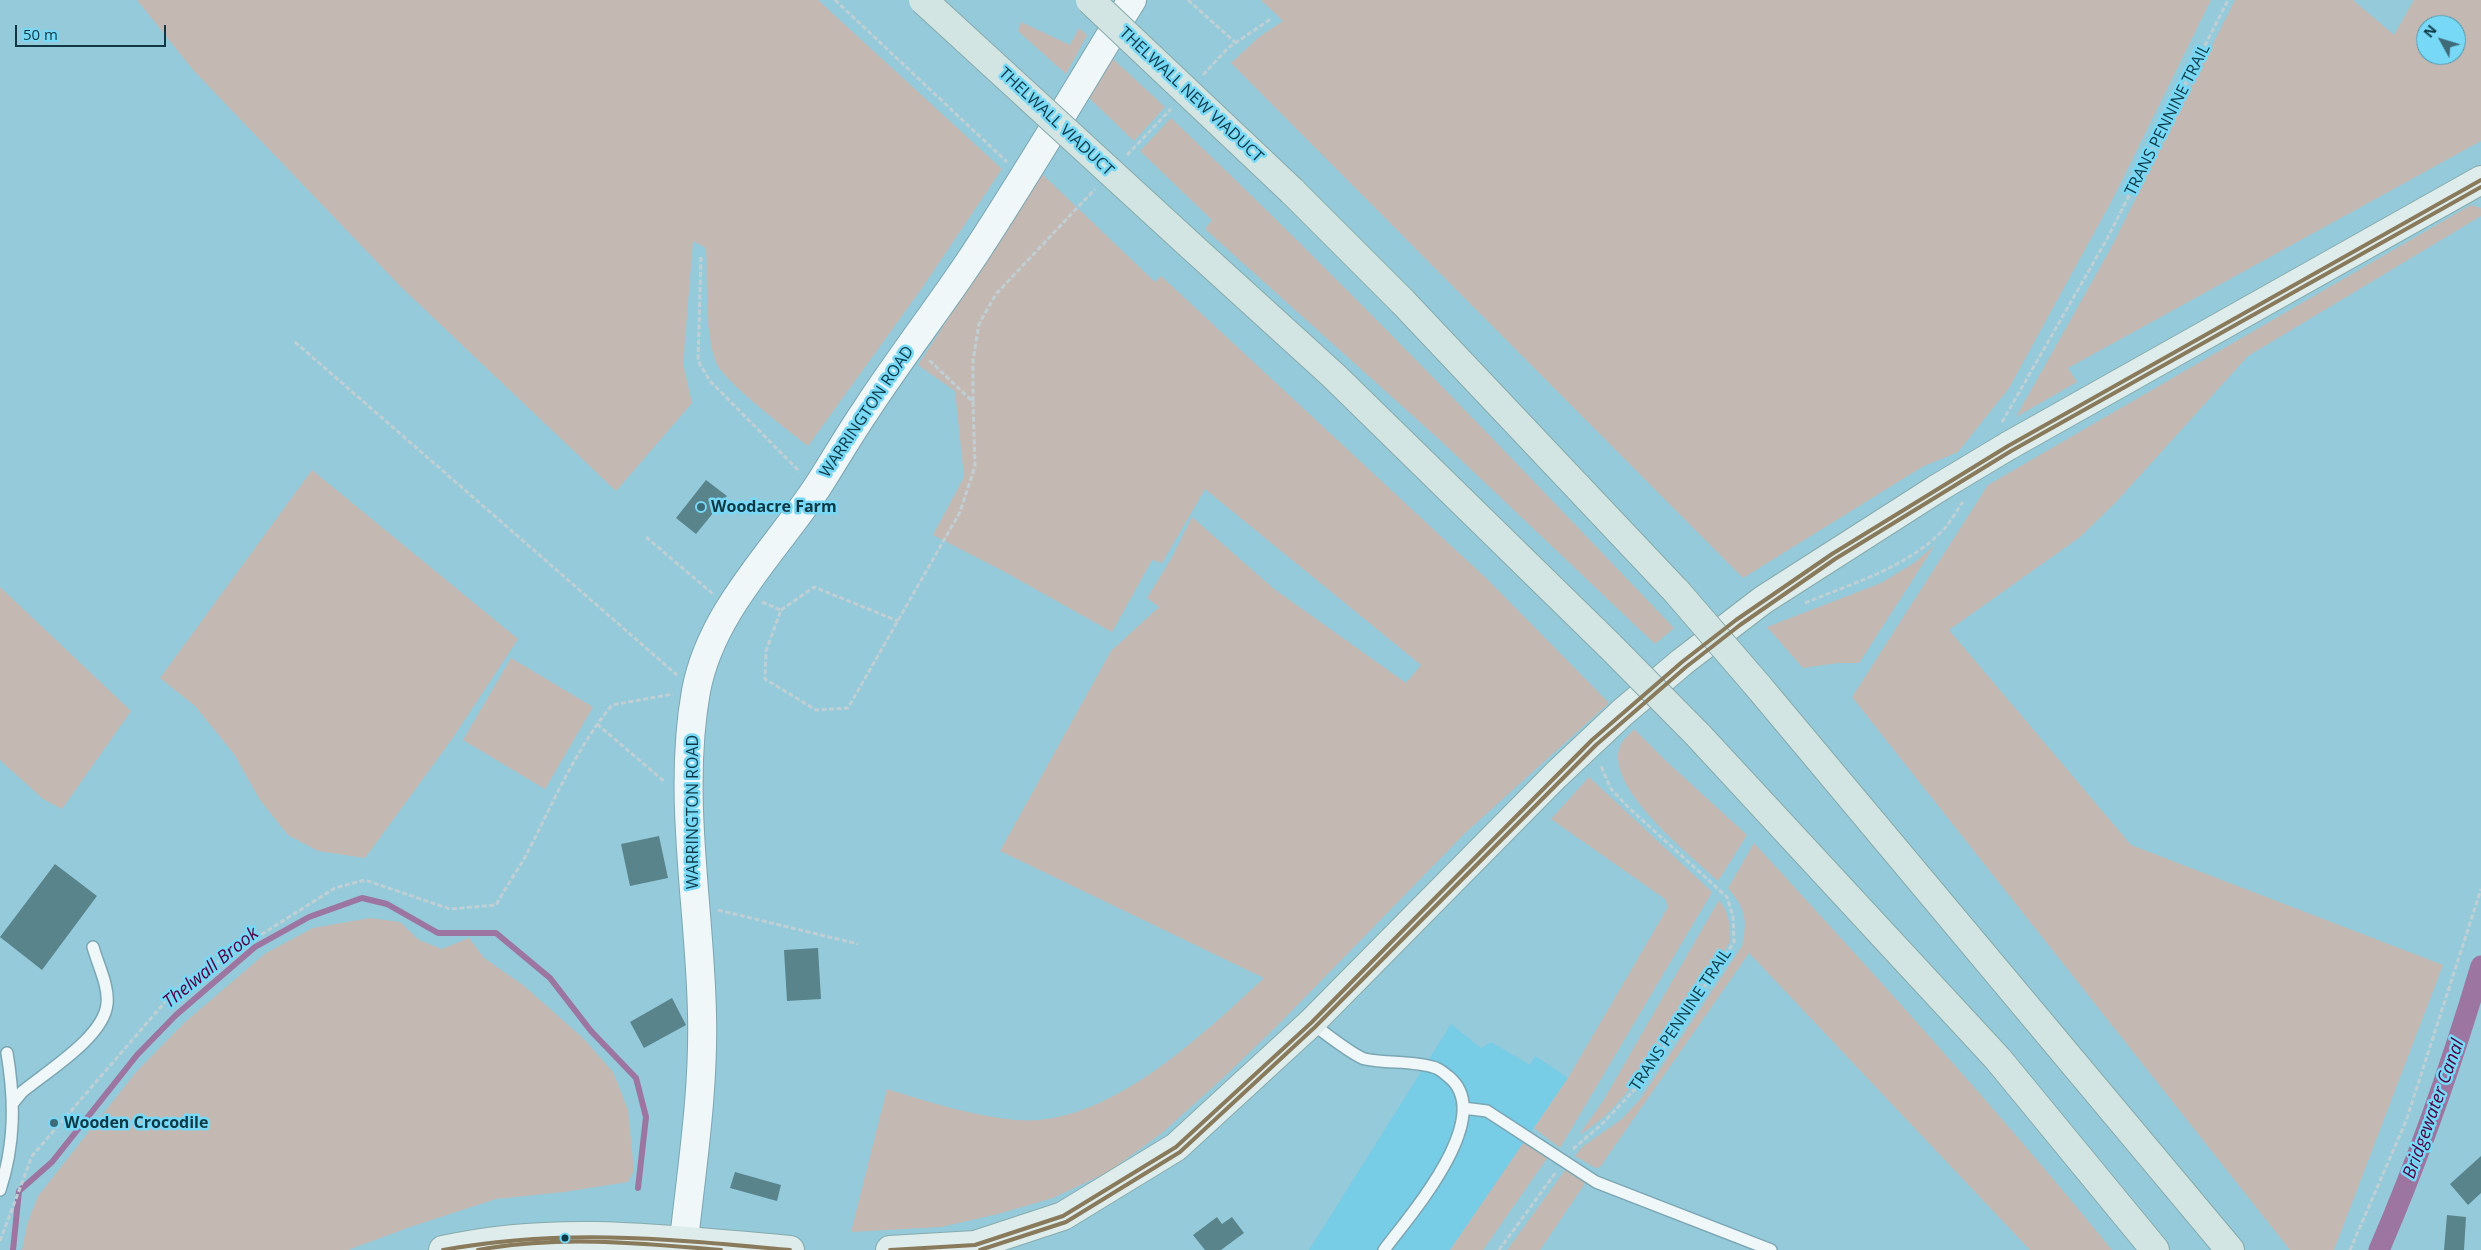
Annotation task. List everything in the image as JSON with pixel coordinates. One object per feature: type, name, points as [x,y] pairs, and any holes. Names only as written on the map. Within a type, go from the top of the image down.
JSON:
[{"type":"highway","name":"THELWALL VIADUCT","points":[[923,0],[1334,376],[1610,646],[1698,735],[1998,1060],[2155,1250]]},
{"type":"highway","name":"THELWALL NEW VIADUCT","points":[[1090,0],[1292,191],[1417,316],[1677,592],[1758,686],[2230,1250]]},
{"type":"main road","points":[[890,1250],[975,1245],[1063,1216],[1176,1148],[1311,1023],[1556,775],[1623,712],[1682,662],[1763,600],[1938,488],[2008,446],[2481,180]]},
{"type":"main road","points":[[444,1250],[601,1235],[684,1240],[790,1250]]},
{"type":"street","name":"WARRINGTON ROAD","points":[[684,1240],[698,1121],[702,1015],[695,911],[690,758],[696,691],[704,662],[715,634],[735,602],[816,488],[867,409],[1024,178],[1132,0]]},
{"type":"lane","points":[[13,1103],[22,1092],[87,1039],[100,1023],[107,1005],[106,988],[93,947]]},
{"type":"lane","points":[[1311,1023],[1363,1059],[1409,1063],[1438,1069],[1459,1085],[1463,1108],[1457,1142],[1433,1184],[1384,1250]]},
{"type":"lane","points":[[0,1190],[11,1138],[13,1103],[7,1054]]},
{"type":"lane","points":[[1463,1108],[1487,1110],[1596,1182],[1771,1250]]},
{"type":"path","points":[[835,0],[1024,178]]},
{"type":"path","points":[[1188,0],[1236,43]]},
{"type":"path","name":"TRANS PENNINE TRAIL","points":[[2107,239],[2228,0]]},
{"type":"path","points":[[1201,77],[1236,43],[1272,18]]},
{"type":"path","points":[[1126,157],[1174,106]]},
{"type":"path","points":[[898,621],[814,587],[781,610],[766,651],[765,679],[816,710],[848,708],[898,621],[960,512],[975,466],[973,360],[980,324],[996,294],[1099,186]]},
{"type":"path","points":[[701,257],[698,361],[710,381],[816,488]]},
{"type":"path","points":[[295,342],[696,691]]},
{"type":"path","points":[[912,344],[973,402]]},
{"type":"path","points":[[646,537],[735,602],[781,610]]},
{"type":"path","points":[[0,1241],[32,1156],[178,987],[335,888],[365,880],[450,909],[496,905],[523,860],[564,778],[598,722],[612,705],[696,691]]},
{"type":"path","points":[[598,722],[666,783],[690,798]]},
{"type":"path","name":"TRANS PENNINE TRAIL","points":[[1499,1250],[1572,1150],[1601,1125],[1639,1084],[1734,942],[1733,917],[1727,897],[1701,874]]},
{"type":"path","points":[[2350,1250],[2406,1121],[2481,889]]},
{"type":"path","points":[[695,911],[722,910],[858,944]]},
{"type":"shaded area","points":[[137,0],[818,0],[1002,169],[922,288],[808,446],[743,393],[730,381],[716,362],[708,321],[706,248],[693,241],[683,364],[692,403],[616,491],[400,286],[194,71]]},
{"type":"shaded area","points":[[1261,0],[2211,0],[2111,202],[2009,388],[1958,452],[1922,467],[1743,578],[1231,63],[1259,37],[1283,21]]},
{"type":"shaded area","points":[[2235,0],[2353,0],[2394,35],[2414,0],[2481,0],[2481,141],[2068,368],[2077,382],[2016,417],[2112,246]]},
{"type":"shaded area","points":[[1021,22],[1070,45],[1079,28],[1087,35],[1066,74],[1018,31]]},
{"type":"shaded area","points":[[1112,58],[1165,107],[1134,141],[1089,98]]},
{"type":"shaded area","points":[[1171,118],[1363,306],[1674,628],[1655,644],[1441,441],[1205,229],[1212,220],[1140,151]]},
{"type":"shaded area","points":[[1042,174],[1155,282],[1161,276],[1489,581],[1609,703],[1464,834],[1280,1023],[1224,1077],[1162,1133],[1108,1172],[1053,1198],[998,1214],[941,1227],[851,1232],[887,1089],[967,1112],[1016,1120],[1050,1118],[1085,1109],[1118,1093],[1151,1073],[1183,1050],[1264,978],[1000,851],[1111,651],[1159,607],[1147,598],[1171,559],[1192,517],[1274,589],[1406,683],[1421,665],[1205,489],[1162,563],[1152,560],[1112,632],[1003,571],[933,535],[964,477],[955,391],[918,365]]},
{"type":"shaded area","points":[[2471,205],[2481,208],[2481,216],[2248,356],[2116,502],[2080,537],[1949,630],[2131,845],[2443,965],[2334,1250],[2290,1250],[1852,697],[1988,485]]},
{"type":"shaded area","points":[[312,470],[518,639],[452,739],[365,858],[318,851],[288,835],[260,800],[234,754],[195,706],[160,678]]},
{"type":"shaded area","points":[[1935,545],[1859,663],[1838,663],[1803,668],[1767,627],[1881,583],[1914,563]]},
{"type":"shaded area","points":[[0,587],[131,711],[62,809],[43,799],[0,760]]},
{"type":"shaded area","points":[[511,658],[593,707],[545,789],[463,740]]},
{"type":"shaded area","points":[[1634,729],[1747,835],[1718,881],[1653,820],[1625,781],[1619,763],[1620,746]]},
{"type":"shaded area","points":[[1589,777],[1712,892],[1560,1148],[1534,1128],[1568,1078],[1668,907],[1665,899],[1551,819]]},
{"type":"shaded area","points":[[1754,843],[1981,1095],[2112,1250],[2030,1250],[1749,953],[1600,1167],[1596,1168],[1575,1156],[1582,1147],[1622,1119],[1641,1098],[1742,946],[1745,929],[1744,915],[1728,888]]},
{"type":"shaded area","points":[[1719,900],[1729,920],[1730,942],[1630,1089],[1606,1114],[1579,1135],[1603,1101]]},
{"type":"shaded area","points":[[370,918],[400,922],[419,940],[442,949],[469,938],[484,958],[523,985],[583,1038],[613,1072],[628,1110],[634,1171],[628,1182],[564,1192],[496,1199],[410,1227],[348,1250],[22,1250],[27,1224],[38,1196],[136,1072],[185,1022],[266,953],[313,928]]},
{"type":"shaded area","points":[[1451,1024],[1481,1048],[1491,1042],[1530,1065],[1535,1056],[1568,1078],[1450,1250],[1309,1250]]},
{"type":"shaded area","points":[[1524,1142],[1548,1157],[1483,1250],[1450,1250]]},
{"type":"shaded area","points":[[1566,1169],[1586,1182],[1540,1250],[1507,1250]]},
{"type":"building","name":"Woodacre Farm","points":[[706,480],[727,496],[696,534],[676,518]]},
{"type":"building","points":[[659,836],[668,878],[630,886],[621,844]]},
{"type":"building","points":[[55,864],[97,896],[42,970],[0,937]]},
{"type":"building","points":[[818,948],[821,999],[787,1001],[784,950]]},
{"type":"building","points":[[672,998],[686,1025],[644,1048],[630,1022]]},
{"type":"building","points":[[2481,1156],[2481,1193],[2468,1205],[2450,1184]]},
{"type":"building","points":[[735,1172],[781,1185],[777,1201],[730,1188]]},
{"type":"building","points":[[2447,1215],[2466,1217],[2464,1250],[2444,1250]]},
{"type":"building","points":[[1217,1217],[1222,1224],[1232,1217],[1244,1233],[1221,1250],[1205,1250],[1193,1235]]},
{"type":"waterway","name":"Thelwall Brook","points":[[13,1250],[19,1191],[52,1162],[137,1055],[176,1015],[255,947],[309,917],[362,898],[387,904],[438,933],[496,933],[550,978],[591,1031],[636,1078],[646,1117],[638,1188]]},
{"type":"waterway","name":"Bridgewater Canal","points":[[2379,1250],[2434,1110],[2481,966]]},
{"type":"transit line","points":[[890,1250],[975,1245],[1063,1216],[1176,1147],[1311,1023],[1592,740],[1682,662],[1736,620],[1832,554],[2008,446],[2481,180]]},
{"type":"transit line","points":[[980,1250],[1066,1222],[1180,1152],[1315,1027],[1596,745],[1686,667],[1740,625],[1835,559],[2011,451],[2481,187]]},
{"type":"transit line","points":[[443,1250],[488,1243],[574,1237],[659,1239],[790,1250]]},
{"type":"transit line","points":[[478,1250],[508,1245],[569,1242],[630,1243],[721,1250]]},
{"type":"place","name":"Woodacre Farm","points":[[701,507]]},
{"type":"place","name":"Wooden Crocodile","points":[[54,1123]]}]
